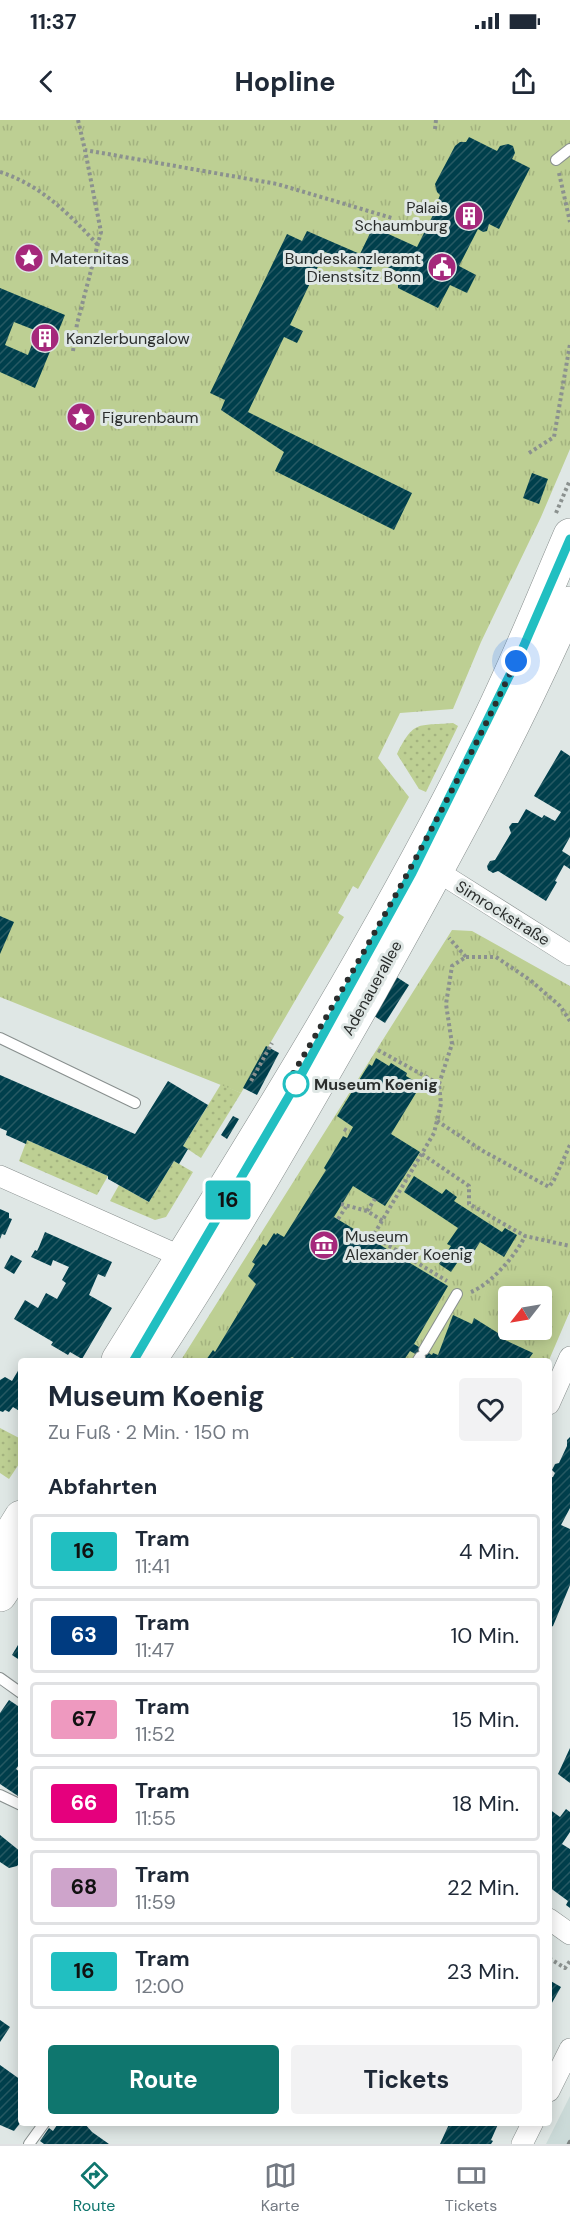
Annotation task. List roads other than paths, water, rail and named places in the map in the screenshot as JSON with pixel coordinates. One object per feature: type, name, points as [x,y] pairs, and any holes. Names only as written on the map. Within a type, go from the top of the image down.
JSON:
[{"type":"main road","name":"Adenauerallee","points":[[151,1358],[195,1263],[384,919],[484,731],[570,535]]},
{"type":"main road","name":"Adenauerallee","points":[[120,1358],[195,1263],[288,1136],[437,871],[570,603]]},
{"type":"main road","points":[[496,755],[525,720],[570,653]]},
{"type":"main road","points":[[0,1551],[18,1522]]},
{"type":"main road","points":[[0,1595],[18,1568]]},
{"type":"street","name":"Simrockstraße","points":[[437,871],[570,955]]},
{"type":"street","points":[[0,1176],[195,1263]]},
{"type":"street","points":[[552,1397],[570,1357]]},
{"type":"street","points":[[0,1551],[18,1561]]},
{"type":"street","points":[[552,2085],[570,2049]]},
{"type":"street","points":[[522,2144],[531,2126]]},
{"type":"lane","points":[[556,160],[570,149]]},
{"type":"lane","points":[[0,1038],[135,1102]]},
{"type":"lane","points":[[421,1356],[457,1294]]},
{"type":"lane","points":[[0,1678],[18,1691]]},
{"type":"lane","points":[[0,1795],[18,1804]]},
{"type":"lane","points":[[29,2144],[42,2126]]},
{"type":"tram line","name":"16","points":[[135,1358],[296,1084],[412,873],[522,650],[570,539]]},
{"type":"place","name":"Palais Schaumburg","points":[[469,216]]},
{"type":"place","name":"Maternitas","points":[[29,258]]},
{"type":"place","name":"Bundeskanzleramt Dienstsitz Bonn","points":[[442,267]]},
{"type":"place","name":"Kanzlerbungalow","points":[[45,338]]},
{"type":"place","name":"Figurenbaum","points":[[81,417]]},
{"type":"place","name":"Museum Koenig","points":[[296,1084]]},
{"type":"place","name":"Museum Alexander Koenig","points":[[324,1245]]}]
